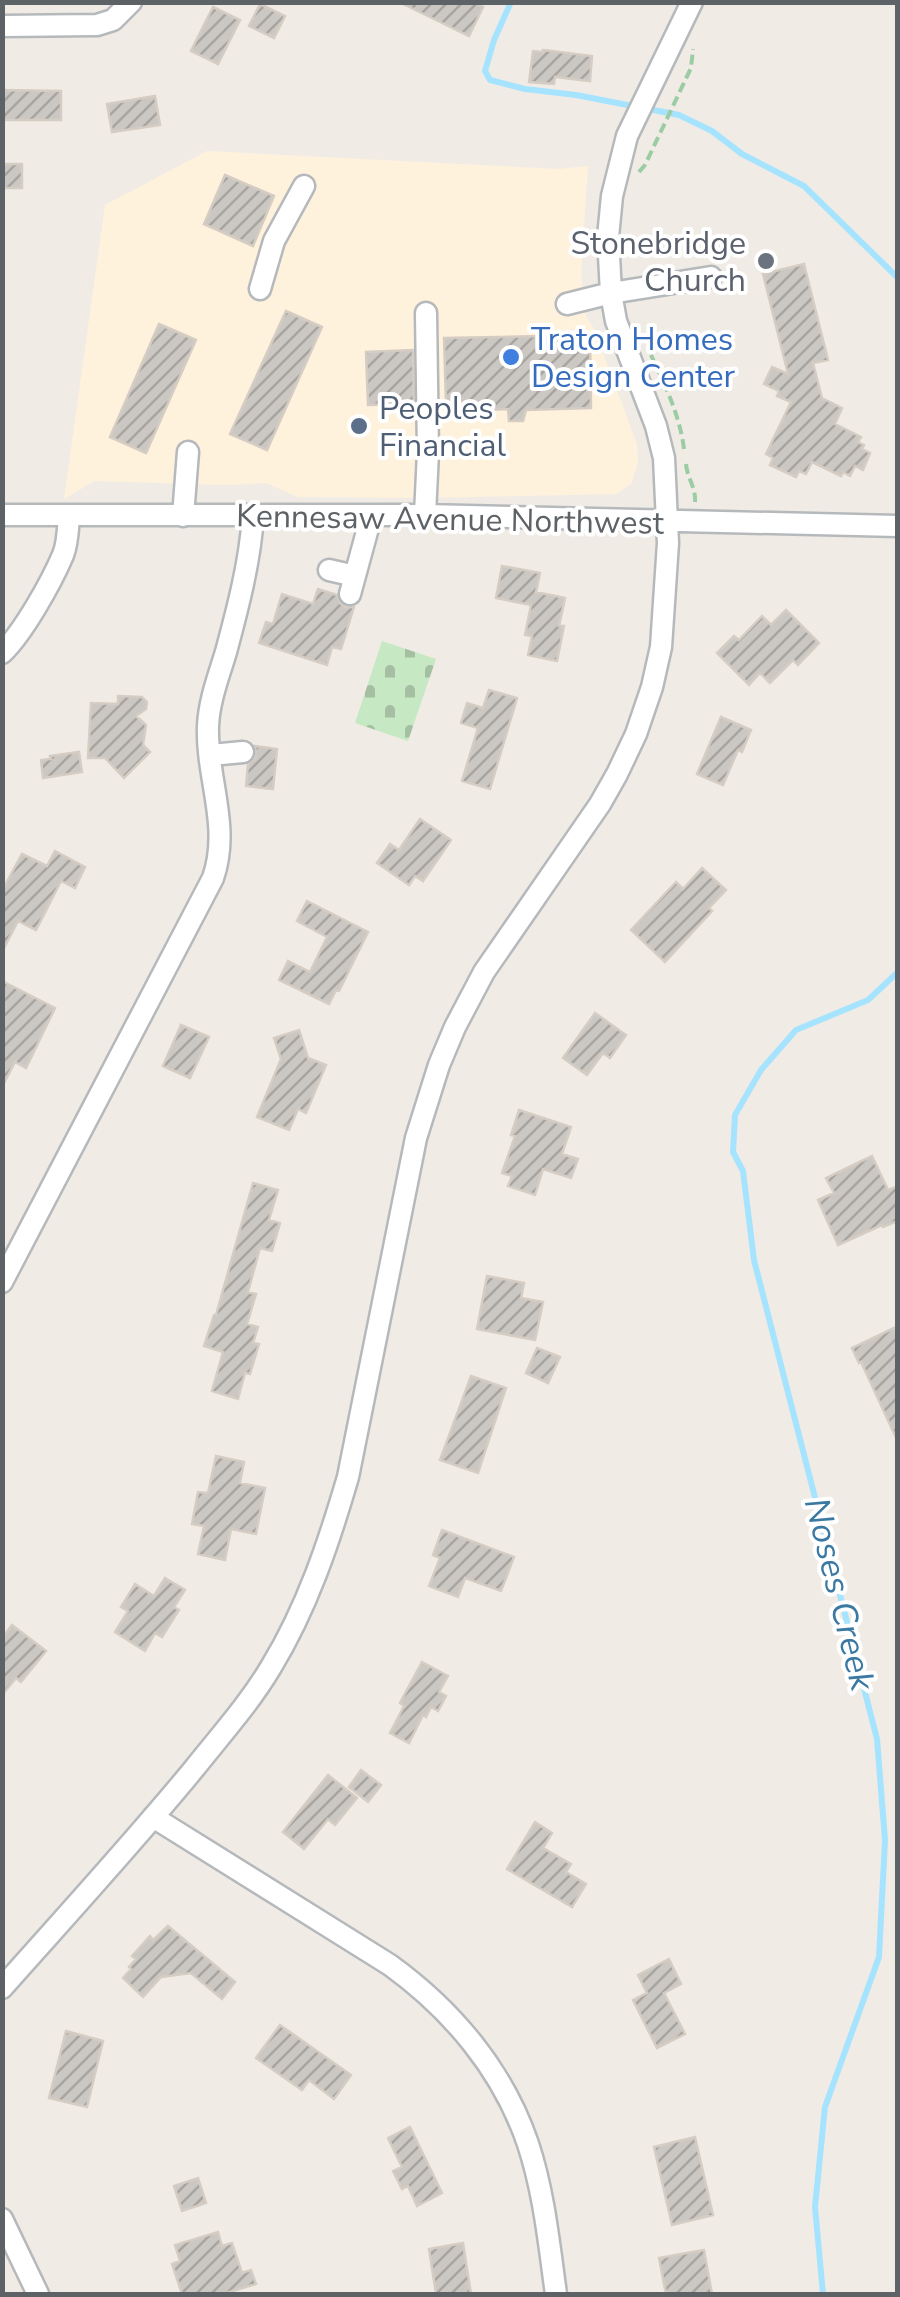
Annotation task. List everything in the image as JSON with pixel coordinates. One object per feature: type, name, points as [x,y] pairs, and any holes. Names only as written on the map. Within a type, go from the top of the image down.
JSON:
[{"type":"street","points":[[2,26],[97,25],[113,20],[130,2]]},
{"type":"street","points":[[2,1988],[153,1817],[251,1698],[291,1630],[315,1578],[348,1477],[416,1138],[454,1027],[498,951],[600,804],[636,734],[660,648],[667,520],[660,441],[616,322],[608,237],[621,153],[692,2]]},
{"type":"street","points":[[260,289],[274,241],[304,186]]},
{"type":"street","points":[[567,304],[711,277]]},
{"type":"street","points":[[425,516],[426,313]]},
{"type":"street","points":[[182,516],[188,452]]},
{"type":"street","name":"Kennesaw Avenue Northwest","points":[[2,515],[425,516],[898,526]]},
{"type":"street","points":[[2,653],[23,628],[64,552],[70,515]]},
{"type":"street","points":[[2,1282],[213,878],[220,852],[220,826],[208,724],[236,616],[253,516]]},
{"type":"street","points":[[329,570],[353,585],[371,516]]},
{"type":"street","points":[[211,756],[244,752]]},
{"type":"street","points":[[153,1817],[390,1965],[458,2025],[508,2096],[527,2142],[542,2200],[556,2294]]},
{"type":"street","points":[[2,2219],[38,2294]]},
{"type":"path","points":[[632,182],[645,165],[692,68],[694,40]]},
{"type":"path","points":[[646,343],[682,433],[686,471],[695,486],[692,522]]},
{"type":"shaded area","points":[[207,151],[559,169],[588,166],[581,274],[586,316],[637,444],[638,463],[631,484],[616,494],[419,498],[298,497],[266,483],[94,481],[64,499],[105,205]]},
{"type":"green space","points":[[382,641],[436,659],[408,741],[355,723]]},
{"type":"building","points":[[399,2],[473,2],[483,7],[469,36]]},
{"type":"building","points":[[260,4],[285,16],[274,38],[249,26]]},
{"type":"building","points":[[213,7],[240,20],[218,64],[191,51]]},
{"type":"building","points":[[533,51],[592,56],[590,81],[555,77],[554,84],[529,82]]},
{"type":"building","points":[[2,90],[61,91],[61,120],[2,120]]},
{"type":"building","points":[[155,96],[160,125],[112,132],[107,104]]},
{"type":"building","points":[[2,164],[22,164],[22,188],[2,188]]},
{"type":"building","points":[[225,175],[274,196],[253,246],[204,224]]},
{"type":"building","points":[[804,264],[828,360],[813,363],[822,398],[842,408],[835,424],[861,437],[858,442],[870,453],[863,470],[855,466],[850,476],[843,472],[841,476],[812,462],[806,474],[799,471],[796,477],[770,465],[773,458],[766,454],[791,402],[764,384],[772,367],[788,374],[763,274]]},
{"type":"building","points":[[286,311],[322,327],[267,450],[230,434]]},
{"type":"building","points":[[159,324],[196,340],[146,453],[110,437]]},
{"type":"building","points":[[590,335],[591,408],[526,410],[523,421],[509,421],[508,409],[465,411],[465,403],[446,404],[444,338]]},
{"type":"building","points":[[413,350],[414,404],[368,405],[366,352]]},
{"type":"building","points":[[502,566],[540,573],[536,592],[565,598],[557,661],[528,655],[532,636],[525,635],[531,605],[496,598]]},
{"type":"building","points":[[318,589],[337,595],[345,607],[354,607],[341,649],[332,647],[327,665],[259,643],[266,622],[273,624],[282,594],[313,604]]},
{"type":"building","points":[[786,610],[819,643],[798,665],[793,660],[770,683],[760,673],[749,685],[717,653],[734,636],[739,640],[762,616],[771,625]]},
{"type":"building","points":[[489,690],[517,698],[490,789],[462,781],[478,728],[461,723],[467,703],[483,708]]},
{"type":"building","points":[[118,696],[142,697],[147,702],[146,709],[136,716],[146,725],[143,745],[150,752],[124,778],[105,758],[88,758],[91,703],[118,704]]},
{"type":"building","points":[[721,717],[751,730],[723,785],[697,774]]},
{"type":"building","points":[[255,746],[277,749],[273,789],[246,786],[248,764],[256,757]]},
{"type":"building","points":[[79,752],[82,772],[43,778],[41,760]]},
{"type":"building","points":[[420,819],[451,840],[423,881],[415,876],[409,885],[377,863],[390,844],[399,850]]},
{"type":"building","points":[[55,851],[85,867],[75,888],[61,881],[36,930],[18,921],[2,952],[2,891],[22,854],[47,866]]},
{"type":"building","points":[[702,868],[726,890],[665,962],[631,930],[676,882],[683,889]]},
{"type":"building","points":[[307,901],[368,932],[329,1004],[279,980],[288,961],[310,972],[327,937],[297,921]]},
{"type":"building","points":[[2,981],[55,1008],[26,1068],[15,1062],[2,1087]]},
{"type":"building","points":[[595,1013],[626,1035],[610,1058],[603,1053],[587,1075],[563,1058]]},
{"type":"building","points":[[181,1025],[209,1037],[190,1078],[163,1066]]},
{"type":"building","points":[[299,1030],[308,1058],[326,1065],[306,1113],[298,1109],[289,1130],[257,1117],[281,1059],[274,1038]]},
{"type":"building","points":[[519,1110],[571,1127],[562,1154],[578,1159],[571,1178],[543,1169],[535,1195],[508,1186],[512,1176],[502,1173]]},
{"type":"building","points":[[872,1156],[888,1190],[898,1186],[898,1221],[838,1245],[818,1200],[834,1193],[826,1178]]},
{"type":"building","points":[[253,1183],[278,1190],[269,1220],[280,1223],[272,1251],[260,1248],[248,1292],[256,1294],[247,1324],[258,1327],[253,1343],[259,1344],[238,1399],[212,1391],[223,1352],[204,1346]]},
{"type":"building","points":[[487,1276],[524,1283],[521,1298],[543,1302],[535,1340],[477,1329]]},
{"type":"building","points":[[894,1328],[898,1336],[898,1442],[852,1348]]},
{"type":"building","points":[[537,1348],[560,1357],[548,1383],[526,1373]]},
{"type":"building","points":[[471,1376],[506,1388],[478,1473],[440,1460]]},
{"type":"building","points":[[216,1456],[244,1462],[240,1483],[265,1488],[256,1534],[231,1529],[225,1560],[198,1554],[204,1526],[192,1524],[198,1492],[208,1493]]},
{"type":"building","points":[[442,1530],[514,1557],[501,1591],[465,1578],[458,1597],[429,1586],[440,1558],[433,1555]]},
{"type":"building","points":[[165,1578],[185,1590],[174,1607],[179,1610],[162,1637],[155,1633],[145,1651],[115,1632],[128,1611],[121,1607],[135,1584],[154,1596]]},
{"type":"building","points":[[12,1625],[46,1651],[21,1682],[16,1678],[2,1695],[2,1638]]},
{"type":"building","points":[[422,1662],[448,1676],[439,1692],[446,1696],[438,1711],[431,1707],[426,1717],[423,1715],[409,1743],[390,1733],[404,1706],[400,1703]]},
{"type":"building","points":[[361,1770],[381,1785],[368,1802],[349,1787]]},
{"type":"building","points":[[328,1775],[357,1798],[335,1825],[328,1819],[304,1849],[283,1832]]},
{"type":"building","points":[[535,1822],[552,1833],[543,1848],[571,1864],[566,1872],[586,1884],[572,1907],[507,1869]]},
{"type":"building","points":[[168,1926],[235,1982],[222,1999],[191,1973],[161,1977],[143,1997],[123,1978],[136,1959],[132,1956],[150,1936],[153,1940]]},
{"type":"building","points":[[669,1959],[681,1984],[664,1993],[685,2034],[657,2048],[633,2000],[647,1993],[638,1975]]},
{"type":"building","points":[[280,2025],[351,2075],[334,2099],[309,2080],[302,2090],[256,2058]]},
{"type":"building","points":[[66,2031],[103,2041],[87,2107],[49,2098]]},
{"type":"building","points":[[410,2127],[442,2193],[417,2206],[408,2186],[402,2189],[393,2171],[402,2167],[388,2138]]},
{"type":"building","points":[[695,2137],[713,2215],[672,2225],[654,2147]]},
{"type":"building","points":[[198,2178],[206,2203],[182,2211],[174,2186]]},
{"type":"building","points":[[218,2232],[222,2246],[232,2243],[242,2273],[251,2270],[256,2284],[223,2294],[182,2294],[172,2264],[180,2261],[175,2245]]},
{"type":"building","points":[[463,2243],[471,2294],[436,2294],[429,2249]]},
{"type":"building","points":[[704,2250],[712,2294],[666,2294],[659,2258]]},
{"type":"waterway","name":"Noses Creek","points":[[511,2],[485,71],[490,80],[679,115],[712,131],[742,154],[804,186],[898,278]]},
{"type":"waterway","name":"Noses Creek","points":[[823,2294],[815,2207],[825,2107],[879,1957],[885,1840],[877,1739],[754,1260],[743,1171],[733,1152],[735,1115],[761,1070],[796,1030],[868,1000],[898,972]]},
{"type":"place","name":"Stonebridge Church","points":[[766,261]]},
{"type":"place","name":"Traton Homes Design Center","points":[[511,357]]},
{"type":"place","name":"Peoples Financial","points":[[359,426]]}]
